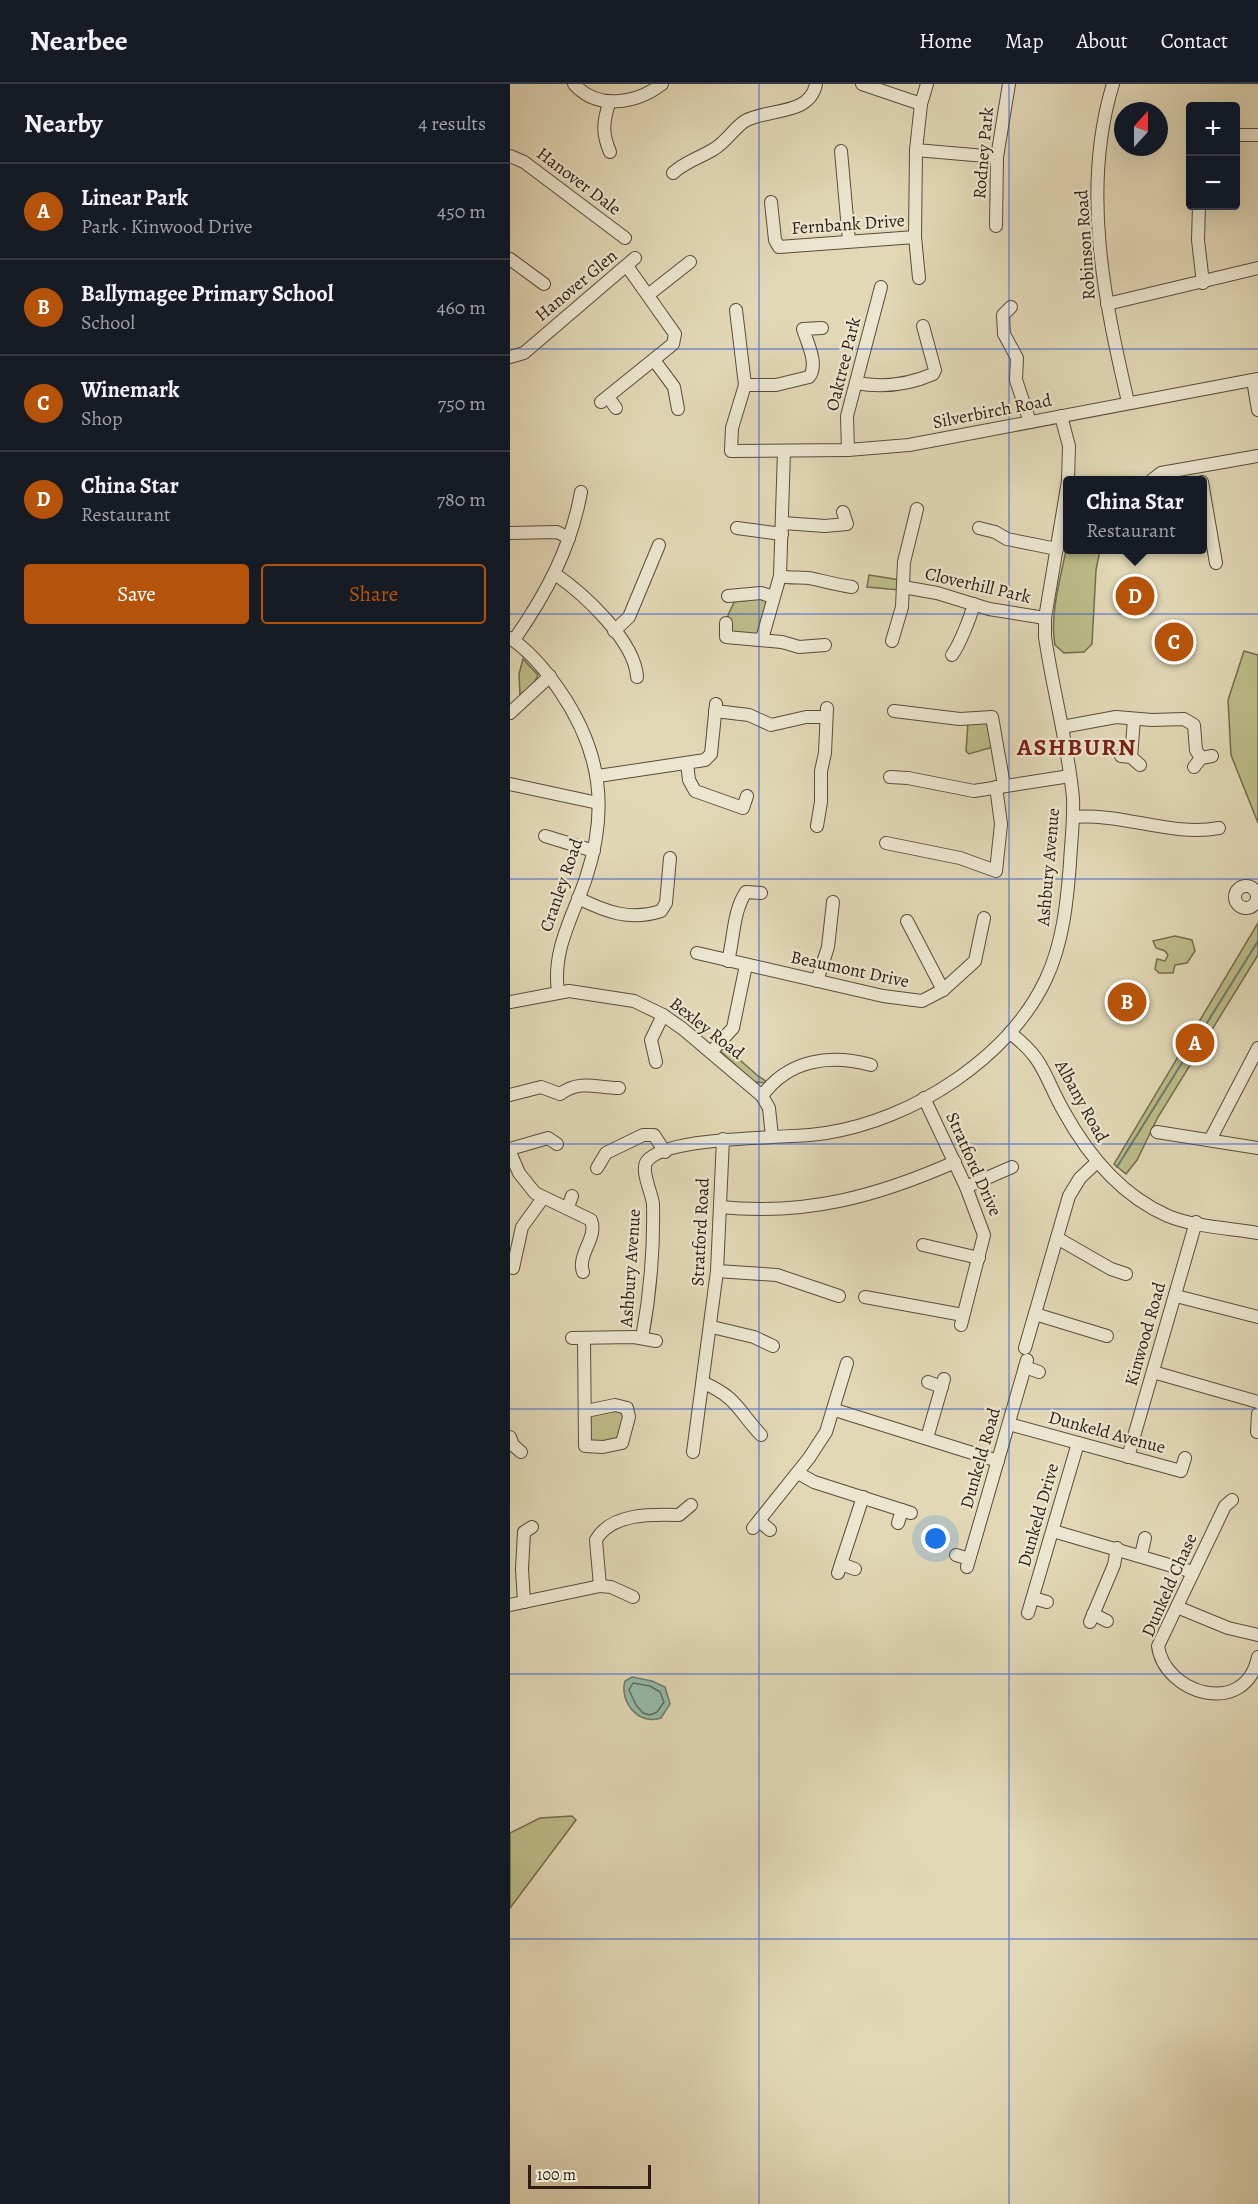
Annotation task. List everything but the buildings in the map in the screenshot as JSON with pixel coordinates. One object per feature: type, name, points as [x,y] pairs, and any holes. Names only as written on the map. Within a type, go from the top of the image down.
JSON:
[{"type":"street","points":[[574,84],[581,92],[609,103],[643,96],[662,84]]},
{"type":"street","points":[[673,173],[684,162],[713,150],[744,122],[764,113],[799,107],[809,100],[816,84]]},
{"type":"street","points":[[862,84],[921,104]]},
{"type":"street","name":"Fernbank Drive","points":[[771,202],[775,240],[779,247],[915,237],[916,150],[921,104],[927,84]]},
{"type":"street","name":"Rodney Park","points":[[996,226],[997,157],[1009,84]]},
{"type":"street","name":"Robinson Road","points":[[1110,85],[1097,199],[1107,304],[1128,402]]},
{"type":"street","points":[[609,103],[603,124],[604,136],[610,152]]},
{"type":"street","points":[[1240,135],[1258,135]]},
{"type":"street","points":[[916,150],[997,157]]},
{"type":"street","points":[[841,151],[849,241]]},
{"type":"street","name":"Hanover Dale","points":[[510,156],[524,162],[625,238]]},
{"type":"street","points":[[1199,210],[1198,240],[1203,283]]},
{"type":"street","points":[[915,237],[919,278]]},
{"type":"street","points":[[510,259],[544,284]]},
{"type":"street","name":"Hanover Glen","points":[[510,357],[524,353],[631,262],[648,294]]},
{"type":"street","points":[[616,408],[604,400],[673,344],[676,338],[648,294],[690,262]]},
{"type":"street","points":[[1107,304],[1203,283],[1258,268]]},
{"type":"street","name":"Oaktree Park","points":[[848,450],[847,417],[881,287]]},
{"type":"street","points":[[1011,308],[1003,315],[1004,334],[1017,358],[1016,380],[1030,422]]},
{"type":"street","points":[[736,310],[745,385],[776,385],[809,377],[813,370],[811,352],[803,329],[822,328]]},
{"type":"street","points":[[856,383],[871,386],[905,385],[933,374],[935,370],[923,326]]},
{"type":"street","points":[[654,360],[670,379],[677,405],[662,402]]},
{"type":"street","points":[[1255,379],[1258,410]]},
{"type":"street","name":"Silverbirch Road","points":[[745,385],[732,428],[731,452],[848,450],[909,445],[1255,379]]},
{"type":"street","name":"Ashbury Avenue","points":[[1060,416],[1069,446],[1068,476]]},
{"type":"street","points":[[762,639],[780,576],[784,451]]},
{"type":"street","points":[[1157,476],[1161,473],[1258,456]]},
{"type":"street","points":[[1200,467],[1201,476]]},
{"type":"street","points":[[512,639],[544,597],[555,574],[570,538],[580,492]]},
{"type":"street","points":[[892,641],[902,607],[904,562],[910,547],[911,531],[917,509]]},
{"type":"street","points":[[1207,510],[1216,563]]},
{"type":"street","points":[[736,528],[847,524],[843,512]]},
{"type":"street","name":"Ashbury Avenue","points":[[642,1338],[650,1268],[653,1202],[645,1166],[648,1160],[665,1152],[723,1139],[826,1133],[881,1118],[938,1092],[975,1067],[1010,1033],[1028,1011],[1046,979],[1059,942],[1069,880],[1073,817],[1070,776],[1048,659],[1045,618],[1063,512]]},
{"type":"street","points":[[979,528],[995,532],[1007,539],[1057,549]]},
{"type":"street","points":[[510,533],[557,532],[570,538]]},
{"type":"street","points":[[614,631],[629,617],[659,545]]},
{"type":"street","points":[[555,574],[572,586],[614,631],[636,665],[637,677]]},
{"type":"street","points":[[780,576],[796,580],[810,578],[827,584],[838,583],[852,587]]},
{"type":"street","name":"Cloverhill Park","points":[[903,586],[989,609],[1045,618]]},
{"type":"street","points":[[727,597],[761,593],[773,597]]},
{"type":"street","points":[[952,655],[974,604]]},
{"type":"street","points":[[726,623],[726,637],[762,639],[799,647],[825,645]]},
{"type":"street","name":"Cranley Road","points":[[512,639],[550,676],[580,722],[590,743],[598,776],[594,851],[560,945],[558,992]]},
{"type":"street","points":[[510,713],[550,676]]},
{"type":"street","points":[[598,776],[705,760],[711,754],[715,708],[749,715],[771,725],[826,713],[821,802],[817,826]]},
{"type":"street","points":[[886,843],[960,858],[996,871],[1001,824],[1000,786],[992,717],[960,719],[894,711]]},
{"type":"street","points":[[1062,726],[1116,717],[1178,718],[1194,725],[1196,750],[1202,760]]},
{"type":"street","points":[[1130,759],[1134,718]]},
{"type":"street","points":[[687,763],[689,780],[695,791],[743,808],[747,796]]},
{"type":"street","points":[[890,777],[908,778],[974,791],[1070,776]]},
{"type":"street","points":[[510,786],[598,803]]},
{"type":"street","points":[[1073,817],[1100,815],[1185,831],[1219,828]]},
{"type":"street","points":[[545,836],[594,851]]},
{"type":"street","points":[[578,898],[603,910],[627,916],[661,911],[666,903],[670,858]]},
{"type":"street","points":[[728,961],[737,910],[742,897],[746,892],[761,892]]},
{"type":"street","points":[[817,981],[828,947],[833,902]]},
{"type":"street","name":"Beaumont Drive","points":[[697,954],[817,981],[922,1001],[943,990],[975,961],[984,918]]},
{"type":"street","points":[[907,921],[943,990]]},
{"type":"street","points":[[711,1052],[734,1028],[746,965]]},
{"type":"street","name":"Bexley Road","points":[[510,1002],[558,992],[618,997],[634,1001],[663,1015],[762,1096]]},
{"type":"street","points":[[658,1066],[651,1040],[663,1015]]},
{"type":"street","name":"Albany Road","points":[[1010,1033],[1033,1051],[1047,1074],[1074,1130],[1097,1162],[1112,1178],[1168,1216],[1258,1233]]},
{"type":"street","points":[[1210,1140],[1258,1048]]},
{"type":"street","points":[[772,1137],[769,1108],[762,1096],[782,1075],[819,1059],[834,1058],[871,1065]]},
{"type":"street","points":[[510,1095],[541,1088],[560,1094],[571,1086],[596,1083],[619,1088]]},
{"type":"street","name":"Stratford Drive","points":[[865,1297],[962,1320],[984,1235],[966,1187],[924,1098]]},
{"type":"street","points":[[1157,1132],[1258,1148]]},
{"type":"street","points":[[597,1168],[606,1153],[643,1135],[654,1135],[665,1152]]},
{"type":"street","points":[[557,1144],[548,1138],[510,1150],[525,1183],[543,1198],[570,1201],[587,1216],[593,1225],[581,1265],[583,1272]]},
{"type":"street","name":"Stratford Road","points":[[693,1452],[712,1327],[723,1139]]},
{"type":"street","points":[[720,1207],[784,1210],[843,1201],[888,1190],[955,1162]]},
{"type":"street","name":"Dunkeld Road","points":[[956,1555],[968,1563],[1010,1424],[1035,1314],[1069,1196],[1080,1178],[1097,1162]]},
{"type":"street","points":[[966,1187],[1012,1167]]},
{"type":"street","points":[[513,1268],[522,1227],[543,1198]]},
{"type":"street","name":"Kinwood Road","points":[[1128,1457],[1196,1222]]},
{"type":"street","points":[[1057,1238],[1114,1264],[1126,1274]]},
{"type":"street","points":[[923,1245],[979,1258]]},
{"type":"street","points":[[717,1271],[777,1275],[839,1296]]},
{"type":"street","points":[[1176,1296],[1258,1317]]},
{"type":"street","points":[[1035,1314],[1093,1326],[1107,1336]]},
{"type":"street","points":[[712,1327],[754,1337],[774,1346]]},
{"type":"street","name":"Ashbury Avenue","points":[[586,1411],[578,1338],[642,1338],[656,1341]]},
{"type":"street","points":[[1026,1358],[1039,1372]]},
{"type":"street","points":[[770,1530],[756,1525],[798,1473],[826,1432],[835,1410],[846,1368],[858,1376]]},
{"type":"street","points":[[1153,1372],[1258,1402]]},
{"type":"street","points":[[927,1438],[943,1383],[928,1382]]},
{"type":"street","points":[[704,1383],[723,1391],[737,1403],[761,1435]]},
{"type":"street","points":[[615,1405],[627,1407],[629,1417],[622,1443],[585,1446],[586,1411],[615,1405]]},
{"type":"street","points":[[835,1410],[998,1461]]},
{"type":"street","points":[[1257,1432],[1258,1414]]},
{"type":"street","name":"Dunkeld Avenue","points":[[1010,1424],[1181,1471],[1185,1458]]},
{"type":"street","name":"Dunkeld Drive","points":[[1028,1613],[1078,1443]]},
{"type":"street","points":[[798,1473],[814,1482],[906,1511],[898,1523]]},
{"type":"street","points":[[855,1569],[839,1568],[863,1497]]},
{"type":"street","name":"Dunkeld Chase","points":[[1224,1502],[1158,1646],[1167,1672],[1185,1684],[1224,1695],[1237,1691],[1256,1665],[1258,1657]]},
{"type":"street","points":[[600,1586],[596,1540],[598,1536],[624,1520],[657,1514],[679,1515],[691,1505]]},
{"type":"street","points":[[524,1602],[522,1569],[524,1532],[532,1527]]},
{"type":"street","points":[[1053,1531],[1193,1572]]},
{"type":"street","points":[[1140,1555],[1145,1538]]},
{"type":"street","points":[[1107,1621],[1091,1618],[1114,1565],[1117,1548]]},
{"type":"street","points":[[510,1605],[600,1586],[611,1587],[633,1597]]},
{"type":"street","points":[[1033,1598],[1047,1602]]},
{"type":"street","points":[[1177,1607],[1228,1628],[1258,1635]]},
{"type":"green space","points":[[1065,554],[1099,554],[1096,570],[1092,644],[1084,652],[1064,653],[1055,645],[1054,620]]},
{"type":"green space","points":[[869,575],[900,580],[899,590],[867,587]]},
{"type":"green space","points":[[764,598],[767,602],[758,635],[732,632],[728,618],[734,602]]},
{"type":"green space","points":[[1244,651],[1258,655],[1258,823],[1231,755],[1228,700]]},
{"type":"green space","points":[[523,659],[538,675],[533,685],[520,695],[519,674]]},
{"type":"green space","points":[[968,722],[987,722],[993,747],[969,754],[966,751]]},
{"type":"green space","points":[[1258,923],[1258,955],[1158,1117],[1137,1160],[1126,1174],[1114,1164]]},
{"type":"green space","points":[[1175,936],[1192,940],[1195,951],[1187,963],[1175,965],[1173,973],[1159,973],[1155,969],[1157,959],[1165,961],[1168,955],[1165,951],[1156,948],[1153,941]]},
{"type":"green space","points":[[722,1044],[769,1083],[754,1082],[720,1051]]},
{"type":"green space","points":[[618,1408],[625,1413],[621,1436],[612,1442],[590,1441],[590,1416]]},
{"type":"green space","points":[[572,1816],[576,1820],[510,1908],[510,1833],[540,1818]]},
{"type":"water","points":[[632,1677],[652,1681],[665,1687],[670,1704],[661,1718],[645,1719],[632,1710],[625,1697],[624,1689],[625,1681]]},
{"type":"waterway","points":[[1117,1167],[1258,941]]},
{"type":"place","name":"China Star","points":[[1135,596]]},
{"type":"place","name":"Winemark","points":[[1174,642]]},
{"type":"place","name":"Ballymagee Primary School","points":[[1127,1002]]},
{"type":"place","name":"Linear Park","points":[[1195,1043]]},
{"type":"district","name":"ASHBURN","points":[[1077,747]]}]
